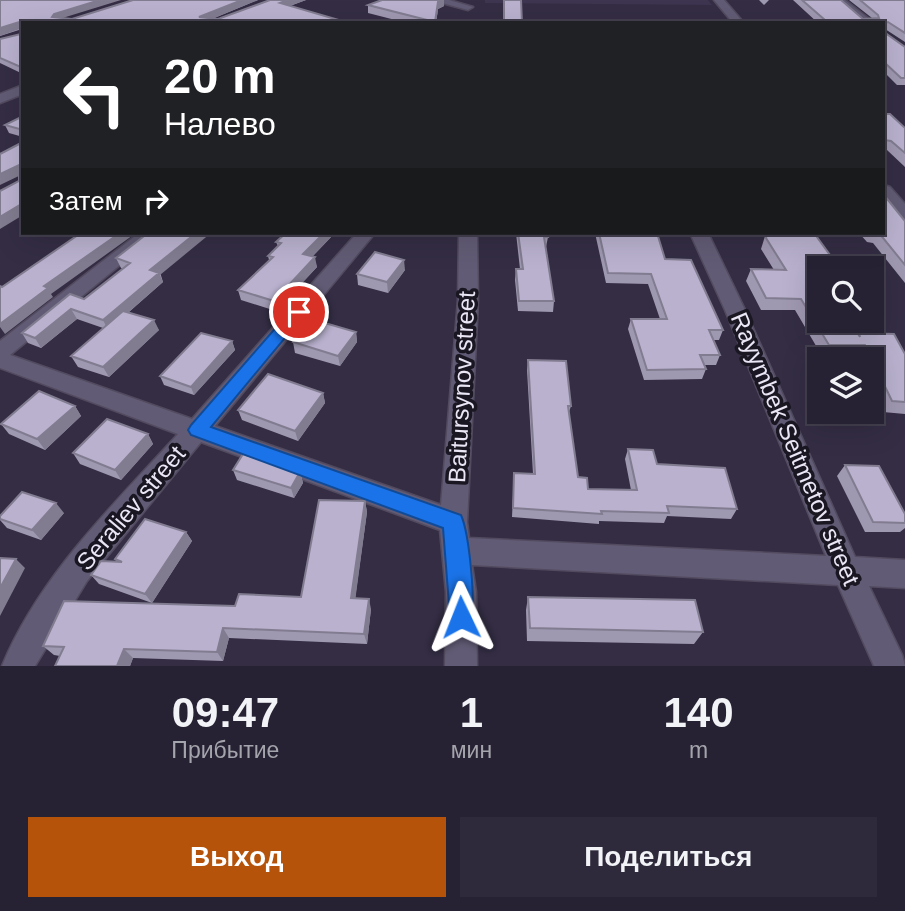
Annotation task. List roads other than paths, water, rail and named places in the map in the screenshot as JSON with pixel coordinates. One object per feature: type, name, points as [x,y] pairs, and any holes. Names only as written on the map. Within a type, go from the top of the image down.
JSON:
[{"type":"street","points":[[436,0],[467,9]]},
{"type":"street","points":[[719,0],[737,21]]},
{"type":"street","points":[[839,0],[866,21]]},
{"type":"street","points":[[885,191],[905,214]]},
{"type":"street","points":[[0,352],[147,235]]},
{"type":"street","name":"Seraliev street","points":[[18,666],[35,630],[63,589],[134,500],[364,235]]},
{"type":"street","name":"Baitursynov street","points":[[461,666],[461,592],[453,522],[468,300],[468,235]]},
{"type":"street","name":"Rayymbek Seitmetov street","points":[[700,235],[891,666]]},
{"type":"street","points":[[0,360],[453,522]]},
{"type":"street","points":[[456,551],[905,574]]}]
